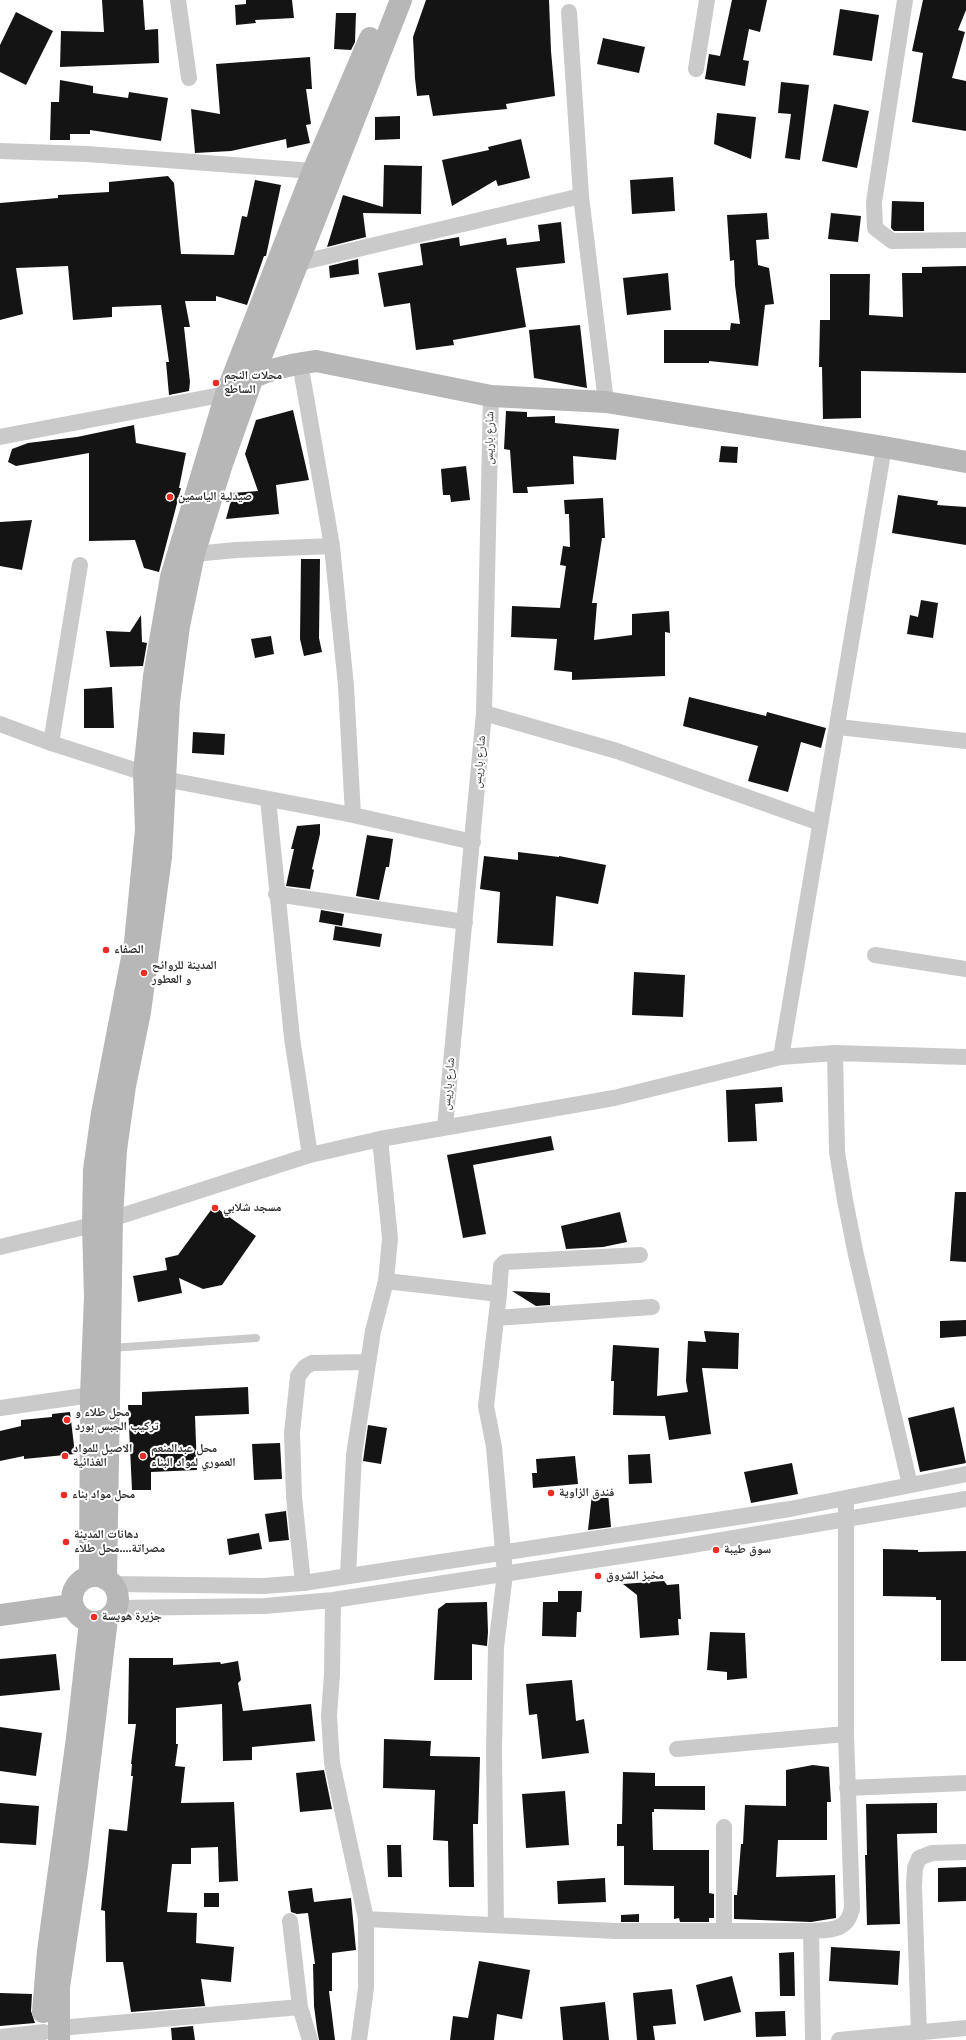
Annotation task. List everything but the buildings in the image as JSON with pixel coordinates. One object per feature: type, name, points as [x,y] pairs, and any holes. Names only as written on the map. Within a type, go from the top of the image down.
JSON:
[{"type":"street","points":[[178,0],[190,78]]},
{"type":"street","points":[[154,776],[154,676],[171,577],[226,394],[313,171],[386,0]]},
{"type":"street","points":[[103,1580],[110,1348],[102,1221],[94,1170],[102,1112],[125,999],[137,928],[146,830],[154,776],[170,694],[179,626],[194,554],[222,464],[253,377],[401,0]]},
{"type":"street","points":[[696,69],[707,0]]},
{"type":"street","points":[[905,0],[874,202],[875,228],[892,241],[966,240]]},
{"type":"street","points":[[569,12],[580,196],[606,402]]},
{"type":"street","points":[[0,151],[87,154],[172,162],[313,171]]},
{"type":"street","points":[[299,263],[580,196]]},
{"type":"street","points":[[0,437],[226,394],[253,377],[300,363],[316,361],[491,396],[606,402],[884,447],[966,462]]},
{"type":"street","points":[[300,363],[332,546],[346,686],[353,815]]},
{"type":"street","name":"شارع باريس","points":[[445,1126],[484,713],[491,396]]},
{"type":"street","points":[[781,1057],[820,823],[838,727],[884,447]]},
{"type":"street","points":[[194,554],[236,550],[332,546]]},
{"type":"street","points":[[51,743],[80,566]]},
{"type":"street","points":[[484,713],[617,751],[820,823]]},
{"type":"street","points":[[0,724],[51,743],[154,776],[353,815],[473,842]]},
{"type":"street","points":[[838,727],[966,741]]},
{"type":"street","points":[[268,799],[276,894],[292,1038],[310,1156]]},
{"type":"street","points":[[276,894],[465,922]]},
{"type":"street","points":[[875,955],[966,969]]},
{"type":"street","points":[[0,1248],[102,1221],[310,1156],[380,1139],[445,1126],[614,1098],[781,1057],[835,1053],[966,1057]]},
{"type":"street","points":[[835,1053],[837,1152],[845,1200],[856,1255],[910,1485]]},
{"type":"street","points":[[348,1575],[354,1455],[373,1331],[386,1281],[390,1238],[380,1139]]},
{"type":"street","points":[[51,2035],[44,1981],[77,1738],[105,1616],[117,1591],[103,1580],[91,1395],[95,1297],[102,1221]]},
{"type":"street","points":[[496,1925],[494,1750],[496,1647],[505,1574],[494,1447],[486,1406],[501,1266],[505,1262],[640,1255]]},
{"type":"street","points":[[386,1281],[499,1294]]},
{"type":"street","points":[[496,1318],[652,1307]]},
{"type":"street","points":[[303,1583],[294,1497],[292,1433],[298,1376],[305,1367],[312,1363],[368,1362]]},
{"type":"street","points":[[0,1408],[91,1395]]},
{"type":"street","points":[[966,1474],[790,1509],[504,1551],[303,1583],[264,1586],[103,1580],[80,1581],[75,1587],[72,1600],[82,1619],[105,1616],[265,1606],[333,1600],[505,1574],[966,1499]]},
{"type":"street","points":[[366,1919],[616,1931],[811,1931],[829,1930],[842,1926],[850,1918],[852,1908],[846,1734],[846,1498]]},
{"type":"street","points":[[0,1601],[72,1600]]},
{"type":"street","points":[[0,1615],[72,1600]]},
{"type":"street","points":[[333,1600],[332,1674],[329,1716],[332,1763],[366,1919],[366,1988],[359,2040]]},
{"type":"street","points":[[677,1749],[846,1734]]},
{"type":"street","points":[[847,1788],[966,1783]]},
{"type":"street","points":[[724,1827],[724,1931]]},
{"type":"street","points":[[919,2034],[914,1885],[915,1868],[919,1858],[932,1853],[966,1852]]},
{"type":"street","points":[[290,1921],[300,2007],[310,2040]]},
{"type":"street","points":[[811,1931],[813,2040]]},
{"type":"street","points":[[0,2037],[51,2035],[300,2007]]},
{"type":"street","points":[[839,2040],[919,2034],[966,2028]]},
{"type":"lane","points":[[110,1348],[256,1338]]},
{"type":"place","name":"محلات النجم الساطع","points":[[216,383]]},
{"type":"place","name":"صيدلية الياسمين","points":[[170,497]]},
{"type":"place","name":"الصفاء","points":[[106,950]]},
{"type":"place","name":"المدينة للروائح و العطور","points":[[144,973]]},
{"type":"place","name":"مسجد شلابي","points":[[215,1208]]},
{"type":"place","name":"محل طلاء و تركيب الجبس بورد","points":[[67,1420]]},
{"type":"place","name":"الاصيل للمواد الغذائية","points":[[65,1456]]},
{"type":"place","name":"محل عبدالمنعم العموري لمواد البناء","points":[[143,1456]]},
{"type":"place","name":"فندق الزاوية","points":[[551,1493]]},
{"type":"place","name":"محل مواد بناء","points":[[64,1495]]},
{"type":"place","name":"دهانات المدينة مصراتة....محل طلاء","points":[[66,1542]]},
{"type":"place","name":"سوق طيبة","points":[[716,1550]]},
{"type":"place","name":"مخبز الشروق","points":[[598,1576]]},
{"type":"place","name":"جزيرة هويسة","points":[[94,1617]]}]
